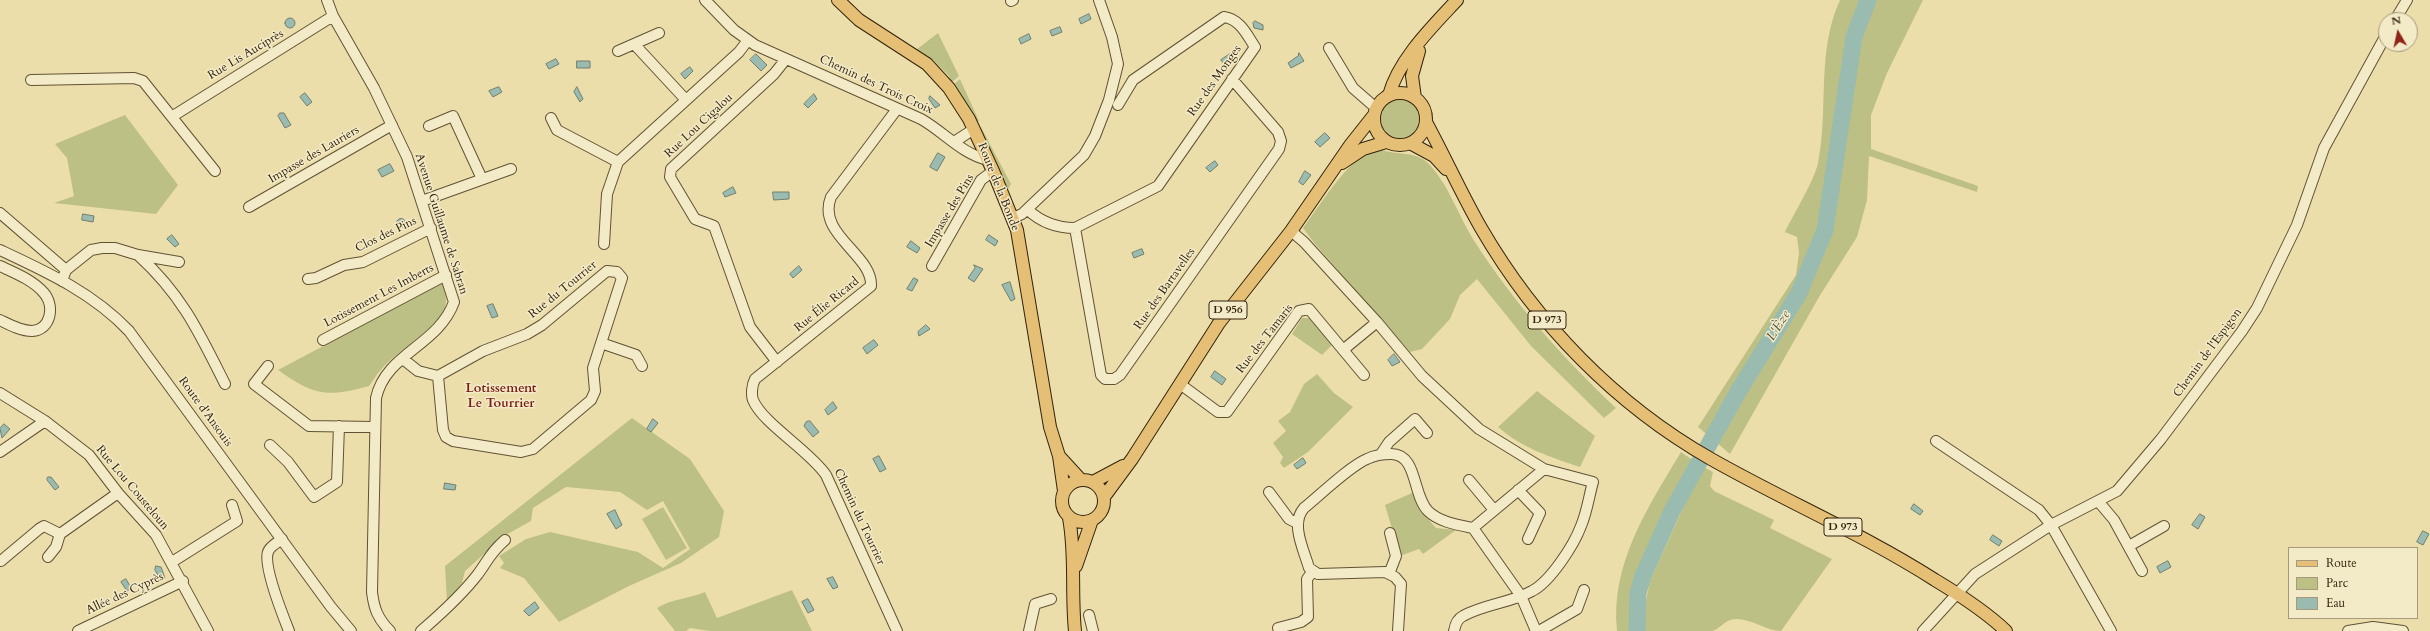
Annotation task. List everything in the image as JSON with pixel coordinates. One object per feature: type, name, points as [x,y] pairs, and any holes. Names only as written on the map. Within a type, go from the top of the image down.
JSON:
[{"type":"main road","name":"Route de la Bonde","points":[[838,0],[859,20],[910,52],[930,68],[955,97],[974,130],[988,160],[1012,218],[1024,271],[1050,427],[1058,456],[1064,491]]},
{"type":"main road","points":[[1427,33],[1415,61],[1412,76],[1415,98],[1424,109],[1426,122],[1421,135],[1410,143],[1398,146],[1386,142],[1376,130],[1375,112],[1389,96],[1413,51],[1427,33],[1457,0]]},
{"type":"main road","points":[[1389,96],[1398,93],[1415,98]]},
{"type":"main road","name":"D 956","points":[[1104,497],[1132,459],[1228,310],[1291,231],[1375,112]]},
{"type":"main road","name":"D 973","points":[[1426,122],[1453,178],[1502,261],[1560,336],[1612,388],[1673,435],[1738,474],[1866,538],[1905,560],[1976,607],[2006,631]]},
{"type":"main road","name":"D 956","points":[[1335,168],[1363,149],[1386,142]]},
{"type":"main road","name":"D 973","points":[[1410,143],[1434,156],[1453,178]]},
{"type":"main road","name":"Route de la Bonde","points":[[1058,456],[1087,481]]},
{"type":"main road","name":"D 956","points":[[1087,481],[1116,471],[1132,459]]},
{"type":"main road","points":[[1073,576],[1092,520],[1103,508],[1104,497],[1102,491],[1087,481],[1074,481],[1064,491],[1062,508],[1069,518],[1072,535],[1073,576],[1075,631]]},
{"type":"main road","points":[[1069,518],[1080,522],[1092,520]]},
{"type":"street","name":"Avenue Guillaume de Sabran","points":[[327,0],[333,16],[392,125],[407,157],[454,302],[450,313],[428,338],[382,379],[376,398],[374,427],[372,592],[374,608],[379,620],[390,631]]},
{"type":"street","name":"Chemin des Trois Croix","points":[[704,0],[734,30],[748,40],[938,129],[973,157],[988,160]]},
{"type":"street","points":[[1012,218],[1028,210],[1084,155],[1095,136],[1109,100],[1118,64],[1112,37],[1099,0]]},
{"type":"street","points":[[2400,12],[2407,0]]},
{"type":"street","name":"Rue Lis Auciprès","points":[[173,116],[333,16]]},
{"type":"street","name":"Rue des Monges","points":[[1075,228],[1158,186],[1255,48],[1241,26],[1232,18],[1224,17],[1133,80],[1118,105]]},
{"type":"street","points":[[618,51],[635,45],[659,33]]},
{"type":"street","points":[[604,244],[607,194],[618,162],[686,100],[748,40]]},
{"type":"street","points":[[635,45],[686,100]]},
{"type":"street","points":[[1329,48],[1353,88],[1375,112]]},
{"type":"street","name":"Chemin de l'Espigon","points":[[1924,631],[1948,602],[1975,574],[2051,525],[2117,491],[2130,477],[2220,360],[2257,308],[2297,225],[2324,148],[2345,106],[2378,49]]},
{"type":"street","name":"Rue Lou Cigalou","points":[[776,362],[750,327],[714,226],[695,219],[670,177],[671,169],[774,74],[786,59]]},
{"type":"street","points":[[31,80],[134,78],[143,81],[173,116],[215,171]]},
{"type":"street","name":"Rue des Bartavelles","points":[[1075,228],[1101,375],[1104,379],[1114,379],[1120,375],[1279,149],[1281,141],[1278,132],[1232,79]]},
{"type":"street","name":"Rue Élie Ricard","points":[[752,391],[755,379],[871,286],[869,274],[832,224],[828,205],[831,197],[897,109]]},
{"type":"street","points":[[429,126],[453,116],[482,179]]},
{"type":"street","points":[[551,118],[557,130],[618,162]]},
{"type":"street","name":"Impasse des Lauriers","points":[[249,207],[392,125]]},
{"type":"street","points":[[954,142],[974,130]]},
{"type":"street","points":[[422,201],[511,169]]},
{"type":"street","name":"Impasse des Pins","points":[[932,266],[981,180],[993,171]]},
{"type":"street","points":[[1028,210],[1037,218],[1051,225],[1062,228],[1075,228]]},
{"type":"street","points":[[0,213],[66,270]]},
{"type":"street","name":"Clos des Pins","points":[[308,278],[316,278],[344,266],[363,262],[431,228]]},
{"type":"street","points":[[1291,231],[1304,242],[1377,322],[1422,376],[1479,429],[1544,469],[1594,482],[1581,526],[1566,553],[1546,580],[1534,591],[1462,616],[1455,625],[1454,631]]},
{"type":"street","points":[[62,281],[66,270],[91,250],[102,248],[125,250],[138,255],[179,262]]},
{"type":"street","name":"Route d'Ansouis","points":[[0,250],[62,281],[103,306],[129,331],[331,607],[351,631]]},
{"type":"street","points":[[138,255],[162,276],[194,321],[225,384]]},
{"type":"street","points":[[0,266],[30,282],[45,294],[50,315],[47,323],[42,328],[33,331],[22,330],[0,320]]},
{"type":"street","name":"Rue du Tourrier","points":[[607,271],[617,272],[622,278],[593,368],[595,391],[591,400],[533,449],[521,452],[453,442],[446,437],[442,430],[438,376],[483,351],[527,334],[542,325],[607,271]]},
{"type":"street","name":"Lotissement Les Imberts","points":[[324,340],[446,275]]},
{"type":"street","name":"Rue des Tamaris","points":[[1180,384],[1218,412],[1227,412],[1300,311],[1304,309],[1309,309],[1364,375]]},
{"type":"street","points":[[1343,350],[1377,322]]},
{"type":"street","points":[[601,343],[636,355],[642,366]]},
{"type":"street","points":[[403,359],[418,371],[438,376]]},
{"type":"street","points":[[268,366],[254,384],[309,426],[374,427]]},
{"type":"street","name":"Chemin du Tourrier","points":[[752,391],[753,400],[762,414],[819,464],[826,475],[897,631]]},
{"type":"street","name":"Rue Lou Cousteloun","points":[[0,393],[45,421],[89,455],[118,493],[156,535],[183,581],[208,631]]},
{"type":"street","points":[[1380,454],[1390,442],[1415,419],[1427,433]]},
{"type":"street","points":[[0,452],[45,421]]},
{"type":"street","points":[[270,445],[288,462],[314,497],[337,482],[339,426]]},
{"type":"street","points":[[1936,441],[2039,510],[2051,525],[2112,631]]},
{"type":"street","points":[[1398,631],[1401,584],[1389,574],[1318,574],[1309,568],[1297,523],[1299,514],[1304,508],[1366,459],[1380,454],[1399,454],[1406,460],[1421,503],[1428,512],[1442,520],[1473,528],[1521,596],[1536,631]]},
{"type":"street","points":[[1473,528],[1544,469]]},
{"type":"street","points":[[1469,480],[1494,510]]},
{"type":"street","points":[[1518,490],[1540,513],[1528,539]]},
{"type":"street","points":[[1269,492],[1289,519],[1297,523]]},
{"type":"street","points":[[48,557],[56,547],[60,534],[118,493]]},
{"type":"street","points":[[2098,501],[2114,520],[2142,570]]},
{"type":"street","points":[[172,562],[237,522],[232,505]]},
{"type":"street","points":[[1,561],[39,528],[44,526],[60,534]]},
{"type":"street","points":[[2129,546],[2164,526]]},
{"type":"street","points":[[1389,574],[1396,556],[1390,533]]},
{"type":"street","points":[[282,539],[272,546],[267,558],[271,577],[289,631]]},
{"type":"street","points":[[421,631],[449,608],[479,573],[490,553],[505,540]]},
{"type":"street","points":[[1278,628],[1301,622],[1308,617],[1307,579],[1313,571]]},
{"type":"street","name":"Allée des Cyprès","points":[[78,631],[183,581]]},
{"type":"street","points":[[1539,631],[1577,609],[1584,590]]},
{"type":"street","points":[[1029,631],[1035,604],[1051,599]]},
{"type":"street","points":[[1089,615],[1092,631]]},
{"type":"street","points":[[2348,631],[2373,627],[2403,631]]},
{"type":"green space","points":[[1840,0],[1923,0],[1887,73],[1871,115],[1871,149],[1978,186],[1977,192],[1869,156],[1867,200],[1857,237],[1819,297],[1730,454],[1698,427],[1796,275],[1799,253],[1797,237],[1785,232],[1808,187],[1818,163],[1823,122],[1825,60],[1833,20]]},
{"type":"green space","points":[[938,33],[959,76],[951,83],[949,76],[931,58],[925,58],[916,50]]},
{"type":"green space","points":[[960,79],[979,121],[976,122],[953,85]]},
{"type":"green space","points":[[1400,100],[1410,103],[1416,109],[1419,119],[1416,129],[1410,135],[1400,138],[1390,135],[1384,129],[1381,119],[1384,109],[1390,103]]},
{"type":"green space","points":[[125,115],[178,185],[156,214],[54,203],[74,196],[67,158],[55,144]]},
{"type":"green space","points":[[981,127],[1011,184],[1007,191],[979,128]]},
{"type":"green space","points":[[1382,150],[1413,155],[1425,160],[1430,165],[1443,182],[1473,239],[1505,285],[1539,328],[1576,369],[1616,408],[1604,418],[1531,346],[1477,279],[1460,295],[1450,319],[1422,349],[1410,352],[1315,244],[1303,228],[1352,164],[1361,156],[1370,151]]},
{"type":"green space","points":[[442,283],[446,301],[445,307],[440,316],[424,333],[387,363],[369,386],[342,392],[321,392],[301,385],[278,370]]},
{"type":"green space","points":[[1302,318],[1310,318],[1333,344],[1322,355],[1292,334]]},
{"type":"green space","points":[[1317,374],[1334,393],[1353,407],[1308,452],[1284,468],[1280,463],[1283,457],[1273,443],[1286,431],[1278,421],[1290,412],[1304,384]]},
{"type":"green space","points":[[1537,391],[1595,436],[1580,467],[1527,446],[1517,441],[1498,427]]},
{"type":"green space","points":[[632,418],[690,459],[724,511],[719,537],[681,563],[629,586],[559,622],[524,578],[500,568],[504,563],[499,556],[526,539],[550,532],[638,552],[663,568],[690,549],[663,501],[647,510],[620,492],[566,487],[533,508],[531,521],[504,536],[465,571],[462,583],[447,603],[445,566]]},
{"type":"green space","points":[[1681,452],[1694,461],[1661,522],[1643,564],[1636,585],[1632,608],[1631,631],[1617,631],[1616,606],[1619,582],[1625,559],[1644,515]]},
{"type":"green space","points":[[1702,466],[1713,472],[1710,486],[1714,491],[1774,520],[1770,528],[1832,559],[1781,631],[1770,629],[1748,621],[1732,619],[1712,631],[1640,631],[1650,581]]},
{"type":"green space","points":[[1414,492],[1421,511],[1436,528],[1456,530],[1423,554],[1419,549],[1400,556],[1385,505]]},
{"type":"green space","points":[[663,507],[687,548],[666,560],[642,519]]},
{"type":"green space","points":[[792,590],[812,631],[710,631],[690,628],[686,631],[675,631],[657,608],[675,600],[705,592],[717,618]]},
{"type":"water","points":[[1089,14],[1091,19],[1081,24],[1079,19]]},
{"type":"water","points":[[288,18],[292,18],[294,19],[294,27],[288,28],[285,25],[285,21]]},
{"type":"water","points":[[1255,21],[1263,25],[1263,30],[1254,28],[1253,23]]},
{"type":"water","points":[[1060,27],[1062,32],[1052,36],[1050,31]]},
{"type":"water","points":[[1029,34],[1031,39],[1021,44],[1019,39]]},
{"type":"water","points":[[1299,53],[1304,61],[1291,68],[1288,63],[1298,56]]},
{"type":"water","points":[[756,54],[767,65],[761,71],[750,60]]},
{"type":"water","points":[[1230,54],[1233,59],[1224,64],[1221,60]]},
{"type":"water","points":[[556,59],[559,64],[549,69],[546,64]]},
{"type":"water","points":[[577,61],[590,61],[590,68],[577,68]]},
{"type":"water","points":[[690,67],[693,71],[685,79],[681,74]]},
{"type":"water","points":[[499,87],[502,92],[493,97],[489,91]]},
{"type":"water","points":[[577,87],[583,99],[580,102],[574,92]]},
{"type":"water","points":[[305,93],[312,102],[307,106],[300,97]]},
{"type":"water","points":[[814,94],[817,99],[808,108],[804,104]]},
{"type":"water","points":[[930,96],[940,105],[935,108],[929,99]]},
{"type":"water","points":[[280,113],[284,113],[291,125],[285,128],[278,116]]},
{"type":"water","points":[[1325,133],[1330,138],[1320,147],[1315,142]]},
{"type":"water","points":[[938,153],[945,157],[937,171],[930,167]]},
{"type":"water","points":[[1215,161],[1218,165],[1210,172],[1206,168]]},
{"type":"water","points":[[390,164],[394,171],[382,177],[378,170]]},
{"type":"water","points":[[1305,171],[1311,175],[1303,185],[1299,182]]},
{"type":"water","points":[[733,187],[736,193],[725,197],[723,193]]},
{"type":"water","points":[[773,192],[789,192],[789,199],[774,200]]},
{"type":"water","points":[[83,214],[94,216],[93,222],[82,220]]},
{"type":"water","points":[[401,218],[406,223],[401,228],[396,223]]},
{"type":"water","points":[[172,235],[179,244],[175,247],[167,239]]},
{"type":"water","points":[[989,235],[998,241],[995,246],[986,240]]},
{"type":"water","points":[[911,241],[920,248],[917,253],[907,247]]},
{"type":"water","points":[[1142,249],[1144,254],[1134,258],[1132,253]]},
{"type":"water","points":[[974,265],[983,269],[974,282],[968,278],[975,268]]},
{"type":"water","points":[[799,266],[802,270],[793,278],[790,274]]},
{"type":"water","points":[[914,278],[918,280],[912,291],[907,289]]},
{"type":"water","points":[[1010,282],[1015,299],[1011,301],[1002,285]]},
{"type":"water","points":[[493,304],[498,316],[492,318],[487,306]]},
{"type":"water","points":[[926,325],[930,329],[919,336],[918,332]]},
{"type":"water","points":[[874,340],[878,345],[867,354],[863,348]]},
{"type":"water","points":[[1394,354],[1400,362],[1392,366],[1388,360]]},
{"type":"water","points":[[1215,371],[1226,379],[1222,385],[1211,377]]},
{"type":"water","points":[[833,402],[837,408],[828,415],[825,410]]},
{"type":"water","points":[[653,419],[658,423],[651,432],[647,429]]},
{"type":"water","points":[[810,421],[819,432],[813,437],[804,426],[806,422]]},
{"type":"water","points":[[4,424],[10,429],[2,438],[0,429]]},
{"type":"water","points":[[879,456],[886,469],[880,472],[873,459]]},
{"type":"water","points":[[1303,458],[1306,463],[1297,469],[1294,465]]},
{"type":"water","points":[[48,477],[51,477],[59,487],[55,490],[47,480]]},
{"type":"water","points":[[445,483],[456,485],[455,490],[444,489]]},
{"type":"water","points":[[1914,504],[1923,511],[1920,515],[1911,509]]},
{"type":"water","points":[[615,510],[622,525],[616,529],[607,514]]},
{"type":"water","points":[[2200,514],[2205,517],[2198,529],[2192,525]]},
{"type":"water","points":[[2423,531],[2429,534],[2423,545],[2417,542]]},
{"type":"water","points":[[1993,535],[2002,541],[1999,546],[1990,540]]},
{"type":"water","points":[[2168,561],[2171,567],[2160,573],[2157,567]]},
{"type":"water","points":[[156,566],[161,567],[165,578],[160,579],[155,570]]},
{"type":"water","points":[[833,577],[838,587],[833,589],[827,579]]},
{"type":"water","points":[[126,579],[131,588],[127,591],[121,582]]},
{"type":"water","points":[[808,599],[814,610],[808,613],[802,602]]},
{"type":"water","points":[[535,602],[539,608],[529,616],[524,611]]},
{"type":"waterway","name":"L'Èze","points":[[1637,631],[1638,593],[1643,576],[1672,511],[1738,392],[1799,293],[1825,230],[1854,37],[1868,0]]},
{"type":"district","name":"Lotissement Le Tourrier","points":[[501,396]]}]
